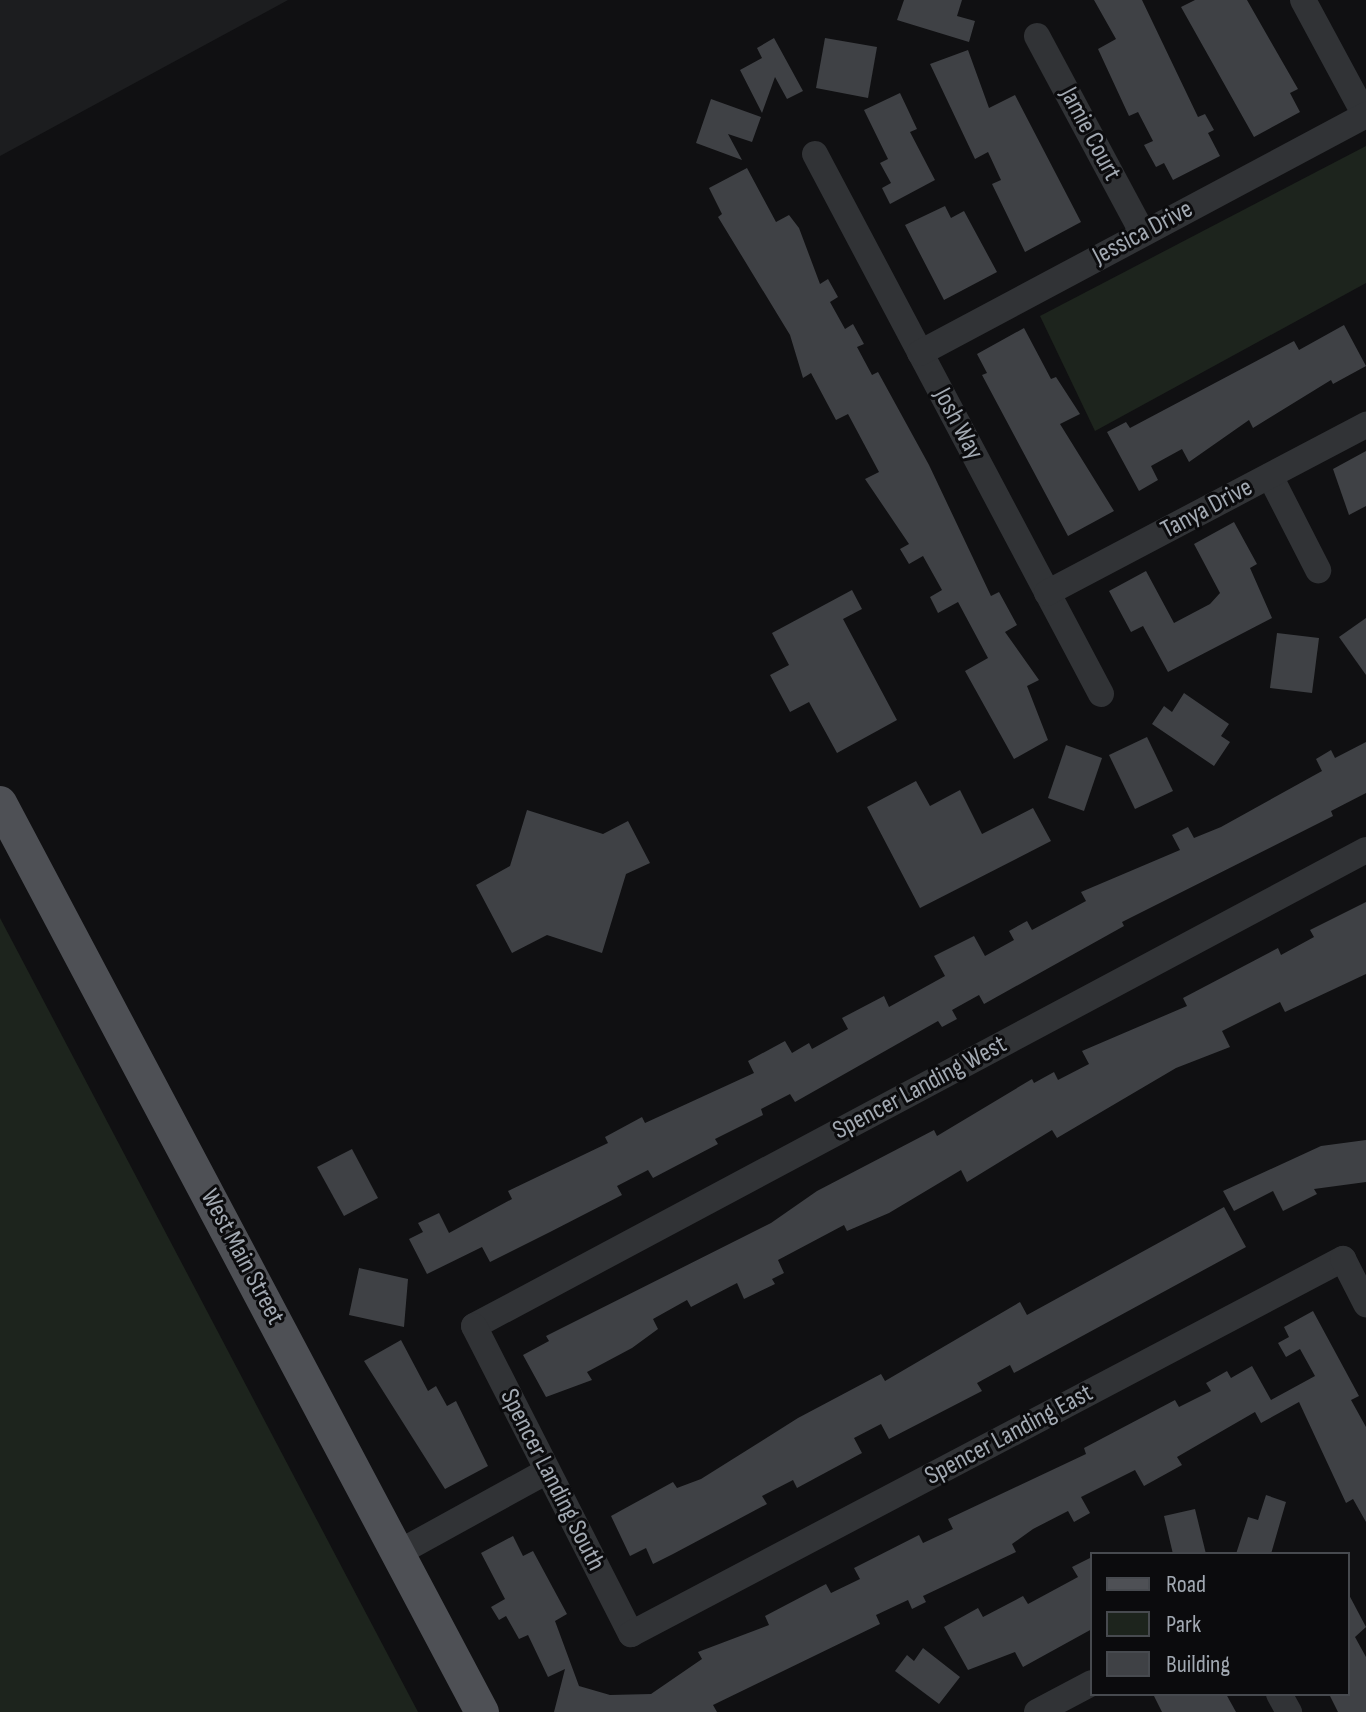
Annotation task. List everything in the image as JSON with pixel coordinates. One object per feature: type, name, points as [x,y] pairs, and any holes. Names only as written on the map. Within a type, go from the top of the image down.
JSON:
[{"type":"main road","name":"West Main Street","points":[[0,803],[482,1712]]},
{"type":"street","points":[[1303,0],[1366,115]]},
{"type":"street","name":"Jamie Court","points":[[1037,36],[1142,232]]},
{"type":"street","name":"Jessica Drive","points":[[920,353],[1366,115]]},
{"type":"street","name":"Josh Way","points":[[815,154],[1101,694]]},
{"type":"street","name":"Tanya Drive","points":[[1047,593],[1366,425]]},
{"type":"street","points":[[1270,476],[1318,570]]},
{"type":"street","name":"Spencer Landing West","points":[[474,1326],[1366,850]]},
{"type":"street","name":"Spencer Landing East","points":[[631,1634],[1343,1259],[1366,1304]]},
{"type":"street","name":"Spencer Landing South","points":[[474,1326],[631,1634]]},
{"type":"street","points":[[398,1553],[547,1471]]},
{"type":"street","points":[[1037,1712],[1090,1684]]},
{"type":"shaded area","points":[[0,0],[288,0],[0,156]]},
{"type":"green space","points":[[1366,146],[1366,283],[1095,431],[1040,316]]},
{"type":"green space","points":[[0,918],[418,1712],[0,1712]]},
{"type":"building","points":[[904,0],[962,0],[957,16],[975,21],[969,42],[897,20]]},
{"type":"building","points":[[1094,0],[1142,0],[1198,117],[1205,114],[1214,130],[1208,133],[1220,156],[1173,180],[1164,163],[1156,167],[1144,145],[1153,141],[1138,112],[1129,116],[1098,49],[1116,39]]},
{"type":"building","points":[[1195,0],[1247,0],[1298,89],[1290,93],[1300,112],[1254,137],[1181,7]]},
{"type":"building","points":[[774,38],[803,91],[787,99],[775,77],[762,113],[740,70],[762,58],[757,48]]},
{"type":"building","points":[[825,38],[877,47],[868,98],[816,88]]},
{"type":"building","points":[[968,50],[989,108],[1015,95],[1081,222],[1025,252],[992,184],[1001,180],[988,152],[975,159],[930,64]]},
{"type":"building","points":[[900,93],[917,129],[910,132],[935,180],[890,204],[882,188],[891,183],[880,163],[888,159],[864,110]]},
{"type":"building","points":[[711,99],[761,117],[752,142],[728,134],[742,160],[696,143]]},
{"type":"building","points":[[747,168],[776,222],[789,215],[799,228],[820,284],[828,279],[838,297],[830,302],[845,329],[853,324],[864,344],[857,347],[872,375],[878,372],[929,465],[991,596],[999,592],[1017,625],[1005,632],[1039,680],[1027,686],[1048,740],[1014,759],[965,671],[988,658],[958,602],[938,613],[930,597],[942,590],[923,556],[909,564],[900,549],[909,544],[865,479],[879,472],[848,414],[836,420],[811,373],[803,378],[790,335],[718,217],[722,214],[709,188]]},
{"type":"building","points":[[945,206],[951,218],[964,211],[997,272],[944,300],[905,225]]},
{"type":"building","points":[[1344,325],[1366,366],[1333,384],[1331,380],[1253,428],[1249,420],[1189,462],[1182,449],[1151,466],[1158,480],[1139,491],[1107,432],[1126,422],[1130,428],[1294,341],[1299,350]]},
{"type":"building","points":[[1024,328],[1051,379],[1056,377],[1080,414],[1060,424],[1114,511],[1068,536],[982,375],[987,373],[977,354]]},
{"type":"building","points":[[1366,451],[1366,506],[1349,515],[1333,469]]},
{"type":"building","points":[[1234,522],[1257,564],[1250,568],[1272,618],[1168,672],[1143,626],[1131,632],[1109,591],[1146,571],[1174,623],[1210,604],[1220,593],[1194,544]]},
{"type":"building","points":[[852,590],[862,609],[843,619],[897,720],[837,753],[809,702],[790,712],[770,675],[789,665],[772,633]]},
{"type":"building","points":[[1366,618],[1366,675],[1339,637]]},
{"type":"building","points":[[1277,633],[1319,638],[1312,693],[1270,688]]},
{"type":"building","points":[[1184,693],[1229,724],[1221,736],[1230,742],[1214,766],[1152,724],[1164,706],[1172,712]]},
{"type":"building","points":[[1147,737],[1173,791],[1135,809],[1109,755]]},
{"type":"building","points":[[1366,742],[1366,793],[1331,811],[1333,816],[1122,922],[1124,926],[984,1004],[979,995],[952,1010],[957,1019],[942,1027],[938,1021],[795,1102],[790,1094],[761,1109],[763,1115],[715,1139],[718,1144],[653,1178],[648,1170],[617,1186],[622,1195],[550,1232],[490,1262],[482,1247],[427,1274],[409,1239],[423,1232],[418,1223],[439,1213],[449,1233],[512,1199],[508,1191],[608,1143],[605,1137],[642,1117],[645,1123],[754,1073],[748,1061],[785,1041],[792,1053],[809,1043],[812,1049],[848,1029],[842,1018],[884,996],[889,1007],[945,976],[934,956],[974,936],[985,956],[1014,940],[1009,931],[1027,921],[1032,930],[1086,901],[1081,892],[1180,850],[1172,835],[1188,827],[1194,838],[1221,827],[1322,771],[1316,759],[1331,750],[1335,758]]},
{"type":"building","points":[[1066,745],[1102,758],[1084,811],[1048,798]]},
{"type":"building","points":[[916,781],[930,806],[960,790],[982,834],[1033,808],[1051,841],[920,908],[867,807]]},
{"type":"building","points":[[527,810],[603,834],[628,821],[650,863],[626,874],[602,953],[547,935],[512,953],[476,885],[510,866]]},
{"type":"building","points":[[1366,902],[1366,974],[1285,1012],[1280,1002],[1222,1031],[1230,1047],[1176,1068],[1057,1138],[1052,1130],[967,1182],[961,1170],[889,1213],[847,1231],[844,1225],[778,1260],[784,1273],[772,1279],[775,1284],[744,1299],[737,1283],[691,1307],[687,1300],[653,1319],[658,1329],[632,1348],[587,1372],[592,1380],[546,1397],[523,1355],[549,1341],[546,1336],[771,1223],[817,1191],[934,1130],[937,1136],[1032,1079],[1034,1083],[1054,1072],[1058,1080],[1089,1064],[1082,1051],[1187,1006],[1183,998],[1278,948],[1281,955],[1314,937],[1310,930]]},
{"type":"building","points":[[1366,1140],[1366,1182],[1314,1189],[1317,1194],[1283,1211],[1273,1191],[1234,1211],[1223,1191],[1321,1146]]},
{"type":"building","points":[[352,1149],[378,1198],[344,1216],[317,1167]]},
{"type":"building","points":[[1224,1207],[1246,1247],[1014,1373],[1010,1365],[977,1383],[982,1391],[889,1439],[881,1424],[854,1438],[862,1453],[797,1488],[793,1480],[762,1496],[767,1504],[673,1554],[653,1564],[646,1548],[630,1556],[611,1516],[673,1482],[677,1488],[701,1479],[798,1418],[881,1374],[885,1381],[1020,1302],[1027,1315]]},
{"type":"building","points":[[359,1268],[408,1279],[404,1327],[349,1315]]},
{"type":"building","points":[[1313,1311],[1359,1396],[1351,1400],[1366,1427],[1366,1522],[1353,1499],[1346,1503],[1299,1402],[1261,1423],[1255,1412],[1177,1457],[1182,1465],[1144,1486],[1135,1470],[1081,1497],[1090,1513],[1074,1522],[1068,1511],[1033,1529],[1012,1544],[1016,1552],[923,1596],[926,1602],[912,1609],[908,1600],[876,1615],[880,1624],[713,1705],[717,1712],[554,1712],[565,1669],[548,1677],[528,1635],[519,1639],[506,1616],[499,1620],[491,1607],[505,1599],[481,1553],[513,1536],[523,1556],[533,1551],[567,1614],[555,1621],[579,1686],[610,1695],[651,1694],[702,1659],[698,1652],[769,1625],[765,1616],[826,1584],[831,1593],[860,1579],[854,1568],[919,1535],[923,1543],[953,1529],[948,1519],[1086,1454],[1084,1448],[1175,1400],[1179,1407],[1211,1391],[1206,1383],[1227,1371],[1231,1378],[1252,1366],[1271,1400],[1315,1376],[1300,1349],[1286,1357],[1278,1343],[1289,1337],[1284,1327]]},
{"type":"building","points":[[401,1340],[428,1391],[436,1386],[447,1406],[456,1401],[488,1466],[445,1489],[364,1361]]},
{"type":"building","points":[[1266,1495],[1286,1502],[1272,1552],[1237,1552],[1248,1517],[1258,1520]]},
{"type":"building","points":[[1195,1509],[1206,1552],[1173,1552],[1164,1516]]},
{"type":"building","points":[[1090,1558],[1090,1630],[1023,1667],[1015,1652],[968,1670],[944,1627],[978,1608],[983,1617],[1023,1596],[1028,1604],[1078,1577],[1072,1567]]},
{"type":"building","points":[[1350,1597],[1366,1627],[1355,1637],[1366,1657],[1366,1712],[1338,1712],[1330,1696],[1350,1696]]},
{"type":"building","points":[[923,1648],[960,1677],[939,1704],[895,1671],[907,1655],[914,1661]]},
{"type":"building","points":[[1154,1696],[1227,1696],[1236,1712],[1162,1712]]}]
